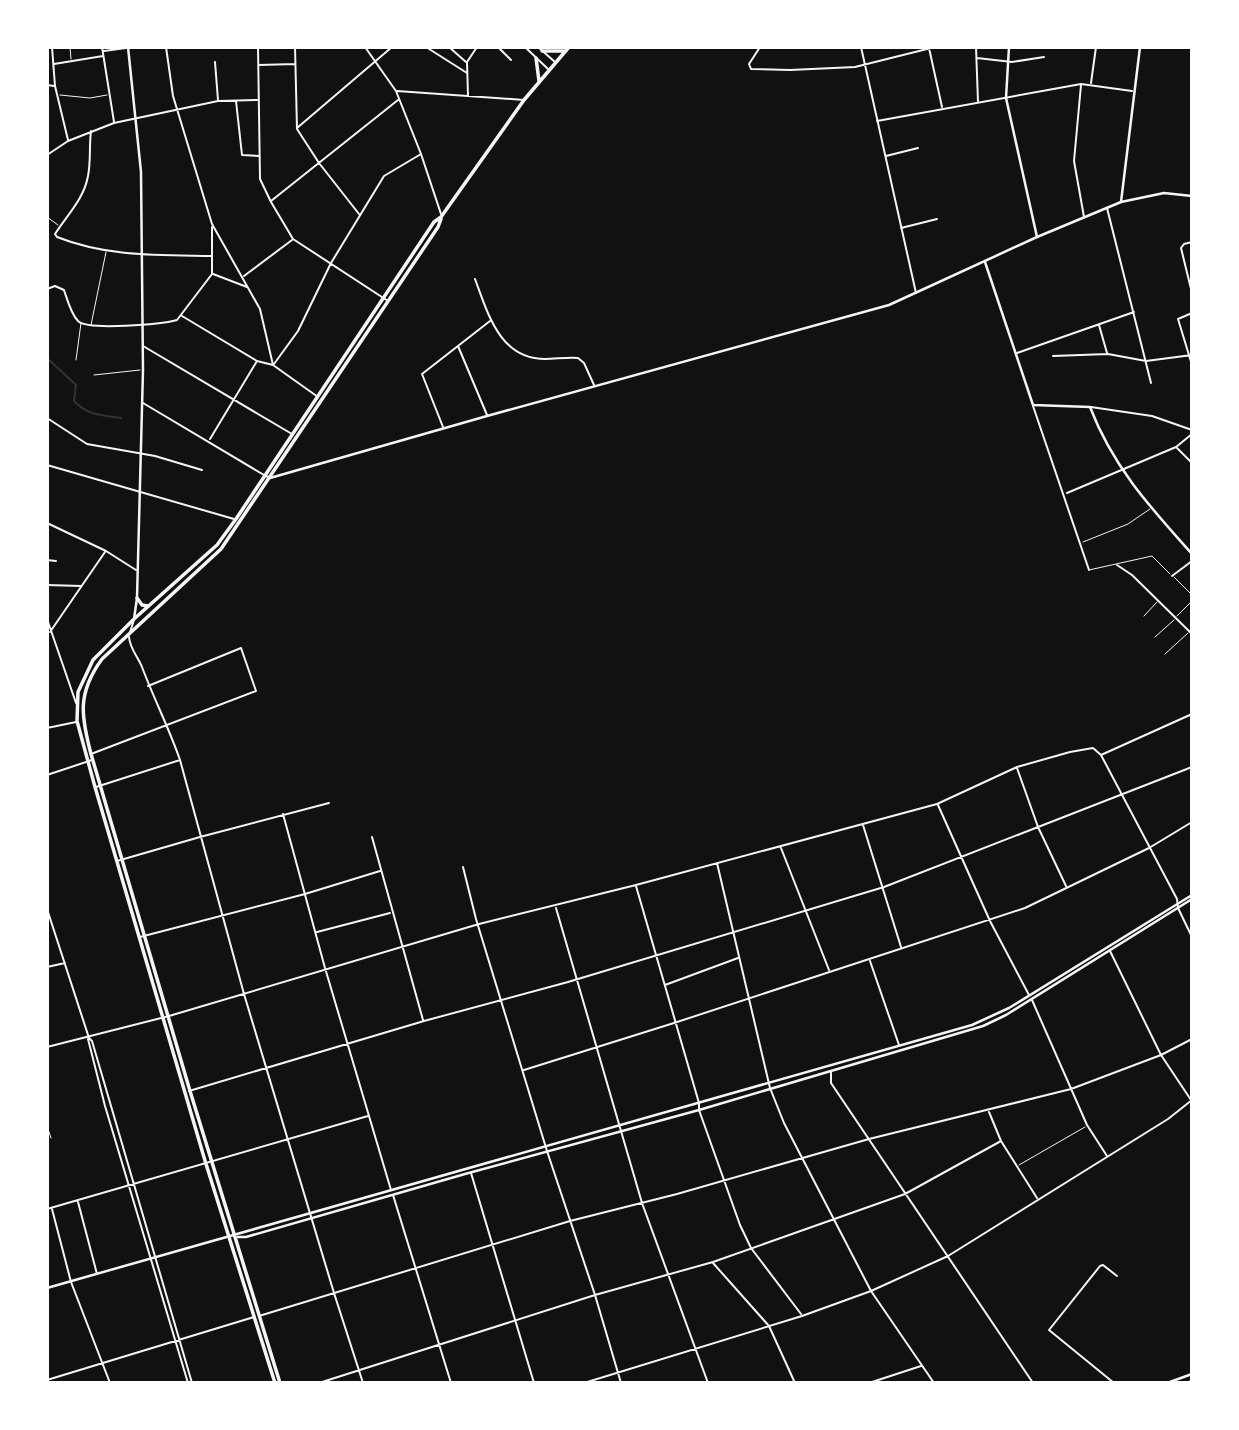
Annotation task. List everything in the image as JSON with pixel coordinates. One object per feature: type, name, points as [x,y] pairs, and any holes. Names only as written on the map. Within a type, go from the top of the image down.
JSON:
[{"type":"main road","points":[[128,47],[141,172],[143,346],[138,598],[134,619]]},
{"type":"main road","points":[[1009,47],[1006,98],[1037,237]]},
{"type":"main road","points":[[1121,202],[1140,47]]},
{"type":"main road","points":[[540,49],[567,49]]},
{"type":"main road","points":[[88,755],[82,710],[83,695],[94,670],[130,632],[221,549],[386,299],[438,227],[441,217],[524,100],[567,49]]},
{"type":"main road","points":[[536,58],[539,81]]},
{"type":"main road","points":[[268,477],[889,305],[1107,207],[1164,193],[1192,196]]},
{"type":"main road","points":[[985,262],[1033,405],[1090,407],[1101,436],[1120,469],[1192,554]]},
{"type":"main road","points":[[232,1238],[206,1164],[167,1017],[77,721],[77,704],[82,680],[93,660],[134,619],[217,545],[239,520]]},
{"type":"main road","points":[[138,598],[144,606],[150,606]]},
{"type":"main road","points":[[47,1289],[232,1238],[246,1237],[699,1103],[983,1026],[1192,897]]},
{"type":"main road","points":[[888,1052],[899,1046],[979,1023],[1030,998]]},
{"type":"main road","points":[[621,1128],[699,1110],[831,1068]]},
{"type":"main road","points":[[187,1091],[212,1162],[232,1238],[277,1383]]},
{"type":"main road","points":[[1167,1383],[1192,1374]]},
{"type":"street","points":[[52,47],[55,86],[68,141]]},
{"type":"street","points":[[114,123],[102,49],[128,47]]},
{"type":"street","points":[[166,47],[173,96],[212,224],[260,309],[273,365]]},
{"type":"street","points":[[258,47],[260,180],[271,202],[293,239],[386,299]]},
{"type":"street","points":[[295,47],[297,129],[319,163],[359,214]]},
{"type":"street","points":[[365,47],[396,91],[421,154],[441,217]]},
{"type":"street","points":[[297,129],[392,47]]},
{"type":"street","points":[[426,47],[467,73]]},
{"type":"street","points":[[449,47],[467,62]]},
{"type":"street","points":[[468,97],[467,62],[477,47]]},
{"type":"street","points":[[498,47],[512,60]]},
{"type":"street","points":[[524,47],[549,70]]},
{"type":"street","points":[[760,47],[749,64],[751,69],[790,70],[864,65],[935,47]]},
{"type":"street","points":[[861,47],[916,294]]},
{"type":"street","points":[[976,47],[978,102]]},
{"type":"street","points":[[1090,84],[1097,47]]},
{"type":"street","points":[[929,48],[942,108]]},
{"type":"street","points":[[540,49],[555,63]]},
{"type":"street","points":[[53,65],[103,56]]},
{"type":"street","points":[[977,58],[1009,61],[1044,57]]},
{"type":"street","points":[[215,62],[218,101]]},
{"type":"street","points":[[258,65],[295,64]]},
{"type":"street","points":[[877,121],[1081,84],[1133,91]]},
{"type":"street","points":[[1081,84],[1074,161],[1084,217]]},
{"type":"street","points":[[47,85],[55,86]]},
{"type":"street","points":[[396,91],[524,100]]},
{"type":"street","points":[[48,154],[68,141],[114,123],[218,101],[258,100]]},
{"type":"street","points":[[271,202],[399,100]]},
{"type":"street","points":[[236,101],[242,155],[260,156]]},
{"type":"street","points":[[91,131],[88,175],[82,194],[55,234],[57,237],[81,247],[142,256],[212,256]]},
{"type":"street","points":[[885,156],[918,148]]},
{"type":"street","points":[[273,365],[298,331],[331,263],[384,176],[421,154]]},
{"type":"street","points":[[1107,207],[1151,383]]},
{"type":"street","points":[[901,228],[937,219]]},
{"type":"street","points":[[47,289],[55,286],[64,290],[80,323],[142,324],[171,321],[181,316],[212,274],[212,224]]},
{"type":"street","points":[[243,277],[293,239]]},
{"type":"street","points":[[1192,242],[1181,248],[1192,293]]},
{"type":"street","points":[[212,274],[250,288]]},
{"type":"street","points":[[475,279],[490,321],[505,342],[522,354],[544,359],[580,359],[594,386]]},
{"type":"street","points":[[1016,353],[1134,312]]},
{"type":"street","points":[[1192,313],[1178,319],[1192,365]]},
{"type":"street","points":[[181,316],[257,361],[273,365],[320,398]]},
{"type":"street","points":[[444,428],[422,374],[490,321]]},
{"type":"street","points":[[1098,324],[1108,354]]},
{"type":"street","points":[[457,345],[487,415]]},
{"type":"street","points":[[143,346],[295,435]]},
{"type":"street","points":[[1053,356],[1108,354],[1146,361],[1190,356]]},
{"type":"street","points":[[209,440],[257,361]]},
{"type":"street","points":[[142,402],[268,477]]},
{"type":"street","points":[[1033,405],[1089,570]]},
{"type":"street","points":[[1090,407],[1153,415],[1192,430]]},
{"type":"street","points":[[47,418],[87,444],[155,456],[202,470]]},
{"type":"street","points":[[1065,494],[1176,447],[1192,434]]},
{"type":"street","points":[[1176,447],[1192,463]]},
{"type":"street","points":[[47,465],[239,520]]},
{"type":"street","points":[[47,523],[106,551],[138,572]]},
{"type":"street","points":[[50,632],[106,551]]},
{"type":"street","points":[[47,560],[56,561]]},
{"type":"street","points":[[1172,576],[1192,561]]},
{"type":"street","points":[[1117,565],[1132,575],[1191,633]]},
{"type":"street","points":[[47,585],[81,586]]},
{"type":"street","points":[[47,619],[77,704]]},
{"type":"street","points":[[134,619],[130,644],[168,724],[180,760],[244,994],[363,1383]]},
{"type":"street","points":[[47,638],[52,636]]},
{"type":"street","points":[[88,755],[256,691],[241,648],[148,685]]},
{"type":"street","points":[[1101,755],[1192,714]]},
{"type":"street","points":[[47,728],[77,721]]},
{"type":"street","points":[[47,1047],[167,1017],[479,924],[937,804],[1017,767],[1093,748],[1101,755],[1192,937]]},
{"type":"street","points":[[97,786],[180,760]]},
{"type":"street","points":[[47,775],[90,761]]},
{"type":"street","points":[[1017,767],[1038,827],[1066,887]]},
{"type":"street","points":[[187,1091],[884,887],[1192,767]]},
{"type":"street","points":[[119,861],[200,836],[329,803]]},
{"type":"street","points":[[937,804],[990,921],[1030,998],[1087,1125],[1107,1156]]},
{"type":"street","points":[[283,814],[347,1045],[451,1383]]},
{"type":"street","points":[[524,1070],[990,921],[1025,908],[1149,848],[1192,822]]},
{"type":"street","points":[[863,824],[901,949]]},
{"type":"street","points":[[372,837],[391,912],[424,1021]]},
{"type":"street","points":[[781,847],[830,971]]},
{"type":"street","points":[[717,862],[770,1088],[802,1158],[871,1291],[934,1383]]},
{"type":"street","points":[[463,867],[546,1149],[621,1383]]},
{"type":"street","points":[[142,937],[380,871]]},
{"type":"street","points":[[636,885],[699,1110],[723,1180],[751,1248],[802,1315]]},
{"type":"street","points":[[555,906],[642,1203],[708,1383]]},
{"type":"street","points":[[47,909],[92,1041],[188,1383]]},
{"type":"street","points":[[316,933],[391,912]]},
{"type":"street","points":[[584,1383],[769,1326],[871,1291],[948,1256],[1168,1119],[1192,1101],[1161,1055],[1109,948]]},
{"type":"street","points":[[664,985],[738,958]]},
{"type":"street","points":[[869,960],[899,1046]]},
{"type":"street","points":[[47,967],[66,962]]},
{"type":"street","points":[[89,1038],[87,1042],[128,1185],[192,1383]]},
{"type":"street","points":[[47,1380],[570,1221],[869,1139],[1071,1089],[1161,1055],[1192,1039]]},
{"type":"street","points":[[831,1068],[831,1083],[1032,1383]]},
{"type":"street","points":[[988,1111],[1001,1141],[1038,1200]]},
{"type":"street","points":[[108,1117],[113,1115]]},
{"type":"street","points":[[47,1209],[368,1116]]},
{"type":"street","points":[[319,1383],[595,1295],[713,1262],[905,1194],[1001,1141]]},
{"type":"street","points":[[470,1170],[534,1383]]},
{"type":"street","points":[[78,1201],[97,1275]]},
{"type":"street","points":[[52,1208],[71,1282],[110,1383]]},
{"type":"street","points":[[713,1262],[769,1326],[795,1383]]},
{"type":"street","points":[[1114,1383],[1049,1330],[1100,1266],[1103,1265],[1117,1276]]},
{"type":"street","points":[[869,1383],[922,1365]]},
{"type":"lane","points":[[70,47],[72,61]]},
{"type":"lane","points":[[58,95],[90,98],[110,95]]},
{"type":"lane","points":[[47,217],[60,226]]},
{"type":"lane","points":[[91,325],[106,251]]},
{"type":"lane","points":[[76,360],[80,323]]},
{"type":"lane","points":[[94,375],[143,370]]},
{"type":"lane","points":[[1081,543],[1128,524],[1151,508]]},
{"type":"lane","points":[[1089,570],[1152,556],[1192,596]]},
{"type":"lane","points":[[1144,616],[1158,601]]},
{"type":"lane","points":[[1155,637],[1192,601]]},
{"type":"lane","points":[[1165,654],[1191,633]]},
{"type":"lane","points":[[1017,1167],[1087,1125]]},
{"type":"lane","points":[[47,1126],[51,1138]]},
{"type":"waterway","points":[[47,358],[76,385],[74,401],[79,406],[96,414],[121,418]]}]
